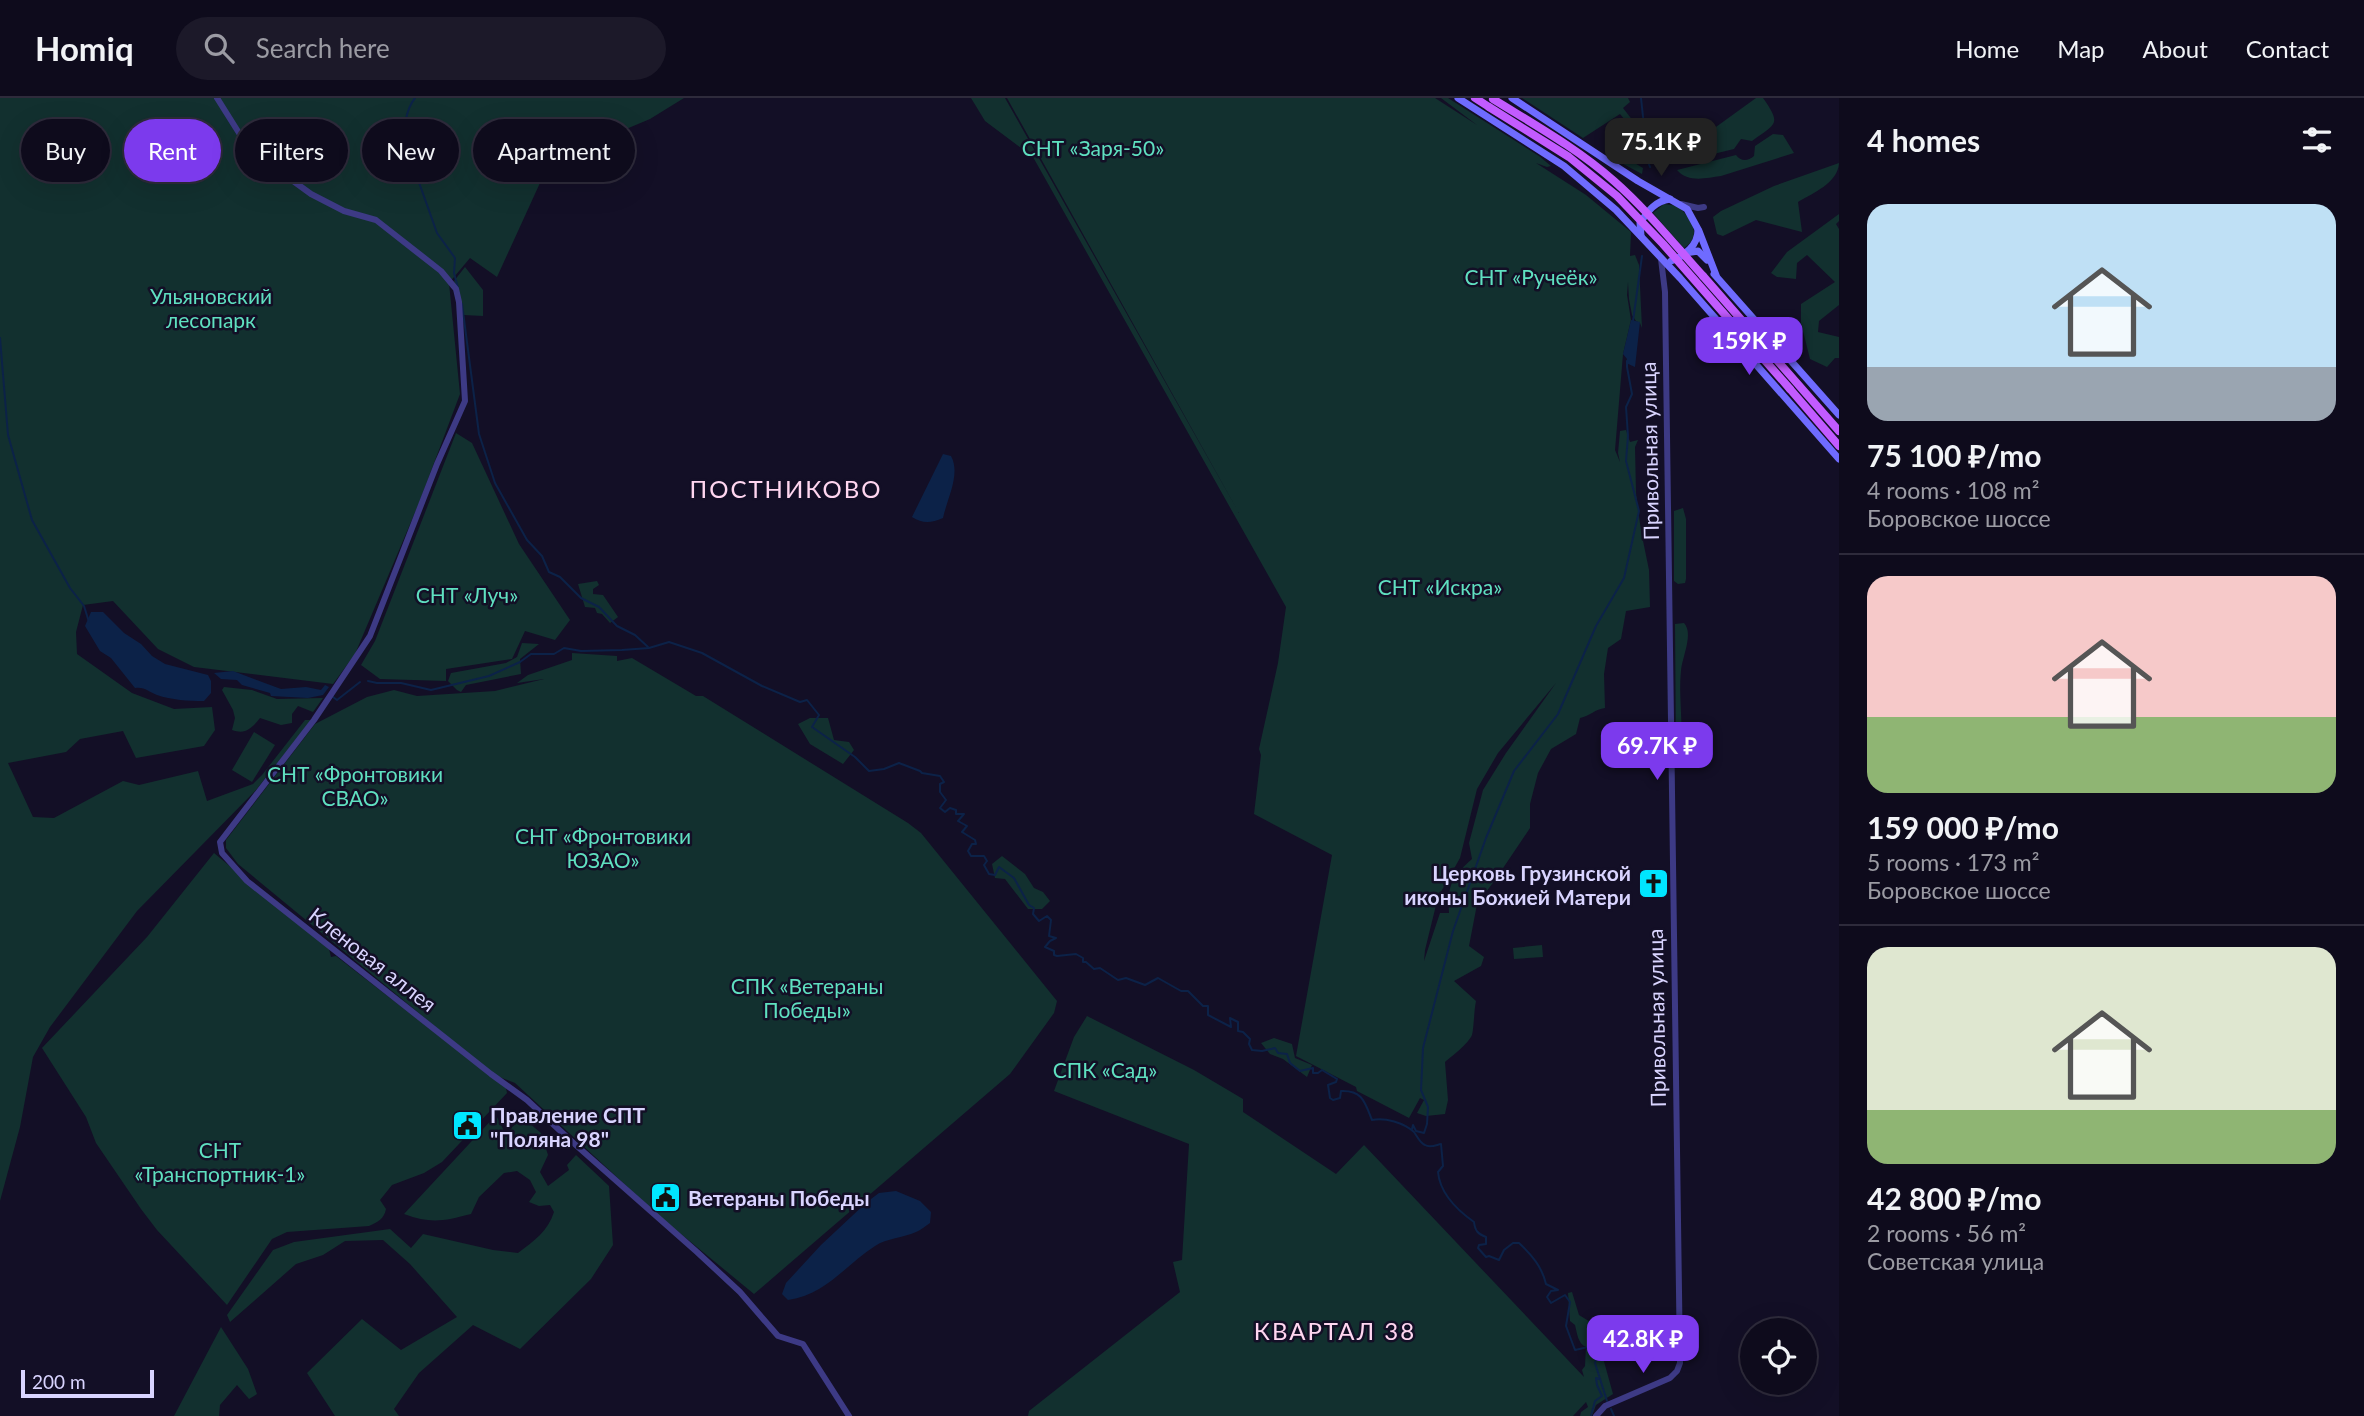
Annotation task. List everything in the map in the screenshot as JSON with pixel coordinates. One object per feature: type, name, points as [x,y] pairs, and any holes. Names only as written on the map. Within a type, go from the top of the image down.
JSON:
[{"type":"main road","points":[[1458,98],[1573,173],[1616,210],[1680,278],[1839,459]]},
{"type":"main road","points":[[1475,98],[1491,101],[1617,196],[1793,386],[1839,431]]},
{"type":"main road","points":[[1512,98],[1639,182],[1681,204],[1690,212],[1697,225],[1716,275]]},
{"type":"main road","points":[[1639,182],[1651,195],[1651,207]]},
{"type":"main road","points":[[1641,237],[1640,223],[1651,207],[1670,199]]},
{"type":"main road","points":[[1681,256],[1697,240],[1697,225]]},
{"type":"main road","points":[[1666,263],[1694,250],[1700,252],[1716,275],[1839,415]]},
{"type":"main road","points":[[1793,386],[1839,446]]},
{"type":"street","name":"Кленовая аллея","points":[[218,98],[239,134],[263,159],[311,194],[344,211],[376,220],[441,271],[456,289],[465,401],[437,464],[370,636],[314,720],[226,834],[220,847],[232,866],[274,903],[527,1100],[740,1292],[778,1336],[803,1344],[849,1416]]},
{"type":"street","points":[[1681,204],[1698,208],[1704,206],[1698,216],[1697,225]]},
{"type":"street","points":[[1656,252],[1662,262],[1664,288]]},
{"type":"street","points":[[1664,288],[1666,263]]},
{"type":"street","points":[[1664,288],[1669,279],[1680,278]]},
{"type":"street","name":"Привольная улица","points":[[1600,1411],[1666,1380],[1678,1370],[1680,1362],[1664,288]]},
{"type":"green space","name":"Ульяновский лесопарк","points":[[0,98],[684,98],[635,125],[635,119],[473,119],[473,182],[540,182],[497,277],[470,258],[449,283],[460,394],[419,503],[355,654],[333,684],[194,667],[158,649],[113,601],[83,605],[76,632],[77,654],[132,693],[174,709],[212,707],[215,730],[204,746],[136,758],[123,731],[80,739],[66,752],[8,763],[33,817],[54,818],[123,781],[139,785],[198,771],[207,801],[253,784],[305,720],[311,720],[256,790],[137,911],[50,1027],[33,1057],[20,1127],[0,1201]]},
{"type":"green space","name":"СНТ «Искра»","points":[[971,98],[1005,98],[1239,513],[1007,98],[1435,98],[1477,125],[1441,98],[1448,98],[1539,156],[1551,166],[1536,163],[1586,195],[1631,232],[1630,256],[1635,255],[1639,265],[1642,328],[1632,315],[1628,282],[1627,295],[1631,320],[1623,354],[1615,450],[1620,462],[1620,431],[1626,430],[1630,442],[1638,440],[1635,447],[1636,493],[1649,570],[1650,607],[1626,611],[1621,639],[1608,648],[1604,674],[1605,708],[1580,718],[1576,734],[1551,749],[1538,773],[1530,804],[1530,828],[1486,892],[1479,894],[1469,946],[1484,957],[1481,966],[1454,981],[1476,1001],[1473,1032],[1460,1050],[1445,1062],[1448,1100],[1445,1114],[1426,1116],[1417,1113],[1424,1100],[1420,1098],[1409,1118],[1296,1056],[1332,855],[1254,814],[1261,755],[1259,749],[1278,663],[1286,607],[1033,157],[985,121]],"holes":[[[1556,683],[1483,790],[1469,843],[1472,859],[1452,882],[1449,913],[1440,913],[1424,961],[1438,897],[1460,858],[1477,789],[1498,753]]]},
{"type":"green space","points":[[1522,98],[1628,98],[1630,102],[1623,108],[1644,135],[1626,158],[1643,168],[1642,174],[1614,159],[1620,154],[1627,141],[1625,139],[1635,132],[1620,114],[1583,138]]},
{"type":"green space","points":[[1756,98],[1763,98],[1773,114],[1774,123],[1771,127],[1752,141],[1741,139],[1734,149],[1697,158],[1689,156],[1688,149],[1691,145]]},
{"type":"green space","points":[[1773,134],[1783,135],[1794,153],[1709,178],[1686,177],[1677,170],[1736,155],[1742,160],[1749,159],[1754,156],[1755,146]]},
{"type":"green space","points":[[1839,163],[1830,182],[1798,202],[1802,232],[1756,220],[1723,236],[1717,234],[1713,217],[1721,211],[1774,186]]},
{"type":"green space","points":[[1664,204],[1678,206],[1691,222],[1693,238],[1684,248],[1653,213]]},
{"type":"green space","points":[[1839,214],[1836,224],[1839,229],[1839,305],[1819,321],[1818,332],[1839,337],[1839,358],[1835,358],[1827,367],[1810,359],[1801,323],[1801,304],[1835,282],[1807,255],[1797,263],[1796,279],[1777,277],[1771,273],[1787,252]]},
{"type":"green space","points":[[465,267],[483,290],[483,316],[464,315],[454,281]]},
{"type":"green space","name":"СНТ «Луч»","points":[[456,433],[472,443],[519,544],[570,620],[555,640],[525,631],[512,659],[446,669],[446,681],[380,679],[361,665],[375,641]]},
{"type":"green space","points":[[1683,508],[1686,519],[1686,579],[1685,583],[1678,584],[1674,581],[1674,511]]},
{"type":"green space","points":[[597,581],[599,585],[593,589],[593,594],[603,595],[618,617],[610,623],[602,614],[597,613],[595,608],[585,607],[578,584]]},
{"type":"green space","points":[[1684,623],[1688,639],[1681,671],[1679,755],[1676,753],[1675,624]]},
{"type":"green space","points":[[522,643],[539,644],[520,659],[521,674],[466,685],[461,692],[448,681],[451,673],[506,663],[517,657]]},
{"type":"green space","points":[[572,653],[617,656],[617,661],[632,658],[696,696],[703,696],[908,823],[921,833],[1057,1001],[1054,1013],[1010,1074],[754,1294],[658,1215],[515,1083],[494,1075],[238,864],[226,848],[226,840],[315,724],[367,697],[394,690],[417,696],[495,691],[544,679],[517,683],[528,675],[572,660]]},
{"type":"green space","points":[[224,687],[252,690],[277,699],[323,698],[313,712],[298,706],[292,714],[292,723],[281,725],[260,718],[248,730],[241,732],[232,730],[235,718],[222,690]]},
{"type":"green space","points":[[810,718],[828,718],[834,740],[849,742],[854,750],[843,764],[810,744],[798,724]]},
{"type":"green space","points":[[254,732],[275,745],[252,782],[232,770]]},
{"type":"green space","name":"СНТ «Транспортник-1»","points":[[214,853],[329,949],[331,957],[336,956],[506,1088],[507,1093],[442,1162],[424,1173],[392,1185],[380,1200],[386,1209],[378,1222],[369,1226],[287,1232],[272,1239],[227,1305],[141,1209],[96,1143],[86,1117],[42,1048],[147,937]]},
{"type":"green space","points":[[1002,856],[1025,874],[1034,888],[1043,892],[1050,901],[1042,909],[1028,909],[1005,879],[995,878],[992,864]]},
{"type":"green space","points":[[1542,945],[1543,957],[1514,959],[1513,948]]},
{"type":"green space","name":"СПК «Сад»","points":[[1087,1016],[1194,1070],[1243,1099],[1243,1112],[1336,1174],[1364,1145],[1584,1377],[1582,1370],[1585,1366],[1586,1347],[1580,1341],[1575,1325],[1570,1321],[1568,1293],[1572,1292],[1579,1315],[1592,1323],[1595,1318],[1599,1319],[1596,1328],[1608,1328],[1597,1344],[1613,1394],[1596,1405],[1592,1416],[1580,1416],[1588,1407],[1586,1402],[1573,1416],[1028,1416],[1029,1411],[1180,1292],[1173,1262],[1182,1260],[1189,1144],[1054,1091],[1074,1037]]},
{"type":"green space","points":[[1274,1038],[1292,1044],[1295,1058],[1312,1065],[1307,1077],[1283,1059],[1270,1054],[1261,1043]]},
{"type":"green space","points":[[496,1115],[505,1133],[523,1118],[541,1133],[548,1155],[540,1172],[548,1186],[569,1170],[567,1165],[576,1155],[609,1186],[613,1245],[591,1279],[520,1349],[473,1325],[419,1373],[394,1409],[399,1416],[335,1416],[307,1373],[362,1319],[401,1350],[457,1317],[410,1264],[383,1240],[345,1241],[323,1255],[296,1264],[230,1322],[227,1315],[273,1250],[294,1242],[390,1229],[411,1248],[423,1234],[518,1253],[544,1230],[554,1212],[550,1205],[539,1206],[529,1202],[536,1192],[530,1180],[517,1171],[504,1173],[479,1197],[471,1214],[438,1220],[404,1214]]},
{"type":"green space","points":[[221,1327],[248,1369],[257,1394],[249,1399],[237,1385],[220,1405],[219,1416],[174,1416]]},
{"type":"water","points":[[1631,320],[1640,322],[1635,367],[1626,363],[1627,359],[1623,354]]},
{"type":"water","points":[[943,454],[951,456],[955,471],[943,518],[923,522],[912,517]]},
{"type":"water","points":[[91,612],[103,612],[124,633],[165,664],[208,675],[211,693],[204,701],[186,700],[162,697],[135,688],[111,658],[100,651],[85,626]]},
{"type":"water","points":[[233,671],[281,689],[306,687],[321,690],[325,685],[329,687],[323,695],[308,698],[271,696],[270,693],[242,685],[237,680],[221,679],[214,673]]},
{"type":"water","points":[[896,1191],[920,1201],[931,1212],[930,1223],[916,1232],[875,1246],[814,1292],[788,1300],[782,1294],[786,1283],[821,1245],[867,1202],[879,1193]]},
{"type":"waterway","points":[[415,98],[406,119],[405,143],[437,233],[455,258],[454,273],[458,288]]},
{"type":"waterway","points":[[1641,98],[1644,151],[1650,167]]},
{"type":"waterway","points":[[1633,321],[1642,256]]},
{"type":"waterway","points":[[462,304],[479,434],[495,483],[527,540],[542,556],[549,572],[560,577],[581,598],[599,607],[617,626],[635,635],[648,647]]},
{"type":"waterway","points":[[0,338],[8,435],[32,520],[70,588],[84,606],[89,622]]},
{"type":"waterway","points":[[1412,1129],[1413,1125],[1416,1131],[1424,1133],[1427,1124],[1428,1107],[1421,1090],[1423,1048],[1453,931],[1486,838],[1514,771],[1558,714],[1596,626],[1624,578],[1639,511],[1626,461],[1626,407],[1632,394],[1627,361]]},
{"type":"waterway","points":[[368,681],[401,683],[431,690],[489,676],[531,654],[554,654],[564,648],[581,651],[649,648],[669,642],[702,653],[762,686],[800,702],[807,700],[819,715],[812,727],[855,757],[869,771],[899,763],[922,773],[940,776],[944,782],[940,784],[940,792],[946,800],[940,808],[945,812],[950,808],[956,810],[956,814],[964,814],[958,821],[967,826],[962,832],[975,840],[976,844],[972,844],[968,851],[971,856],[984,856],[987,861],[984,865],[989,874],[995,875],[999,867],[1014,878],[1029,905],[1034,908],[1033,914],[1039,921],[1047,916],[1051,920],[1049,936],[1056,938],[1045,947],[1054,951],[1054,955],[1076,954],[1094,969],[1100,968],[1118,980],[1126,978],[1145,985],[1158,978],[1181,991],[1188,991],[1203,1006],[1208,1006],[1208,1015],[1231,1027],[1230,1018],[1238,1022],[1238,1031],[1250,1039],[1252,1050],[1275,1048],[1278,1053],[1287,1054],[1290,1063],[1300,1071],[1313,1068],[1313,1073],[1322,1070],[1337,1079],[1328,1085],[1330,1098],[1333,1100],[1340,1098],[1341,1091],[1359,1095],[1372,1120],[1388,1120],[1405,1126],[1427,1146],[1441,1144],[1443,1166],[1438,1172],[1439,1180],[1450,1201],[1474,1222],[1477,1232],[1486,1237],[1486,1244],[1479,1245],[1478,1248],[1486,1257],[1499,1260],[1504,1250],[1513,1243],[1519,1243],[1536,1262],[1546,1284],[1558,1290],[1551,1291],[1547,1297],[1551,1303],[1565,1295],[1570,1302],[1566,1326],[1575,1350],[1588,1347],[1598,1354],[1595,1363],[1607,1401]]},
{"type":"waterway","points":[[333,697],[337,700],[360,682]]},
{"type":"waterway","points":[[1591,1416],[1595,1401],[1602,1396],[1596,1378],[1599,1379]]},
{"type":"waterway","points":[[1611,1409],[1614,1416]]},
{"type":"place","name":"Церковь Грузинской иконы Божией Матери","points":[[1654,884]]},
{"type":"place","name":"Правление СПТ \"Поляна 98\"","points":[[467,1126]]},
{"type":"place","name":"Ветераны Победы","points":[[665,1197]]},
{"type":"district","name":"ПОСТНИКОВО","points":[[786,488]]},
{"type":"district","name":"КВАРТАЛ 38","points":[[1335,1330]]},
{"type":"park label","name":"СНТ «Заря-50»","points":[[1093,147]]},
{"type":"park label","name":"СНТ «Ручеёк»","points":[[1531,276]]},
{"type":"park label","name":"СНТ «Фронтовики СВАО»","points":[[355,785]]},
{"type":"park label","name":"СНТ «Фронтовики ЮЗАО»","points":[[603,847]]},
{"type":"park label","name":"СПК «Ветераны Победы»","points":[[807,997]]}]
